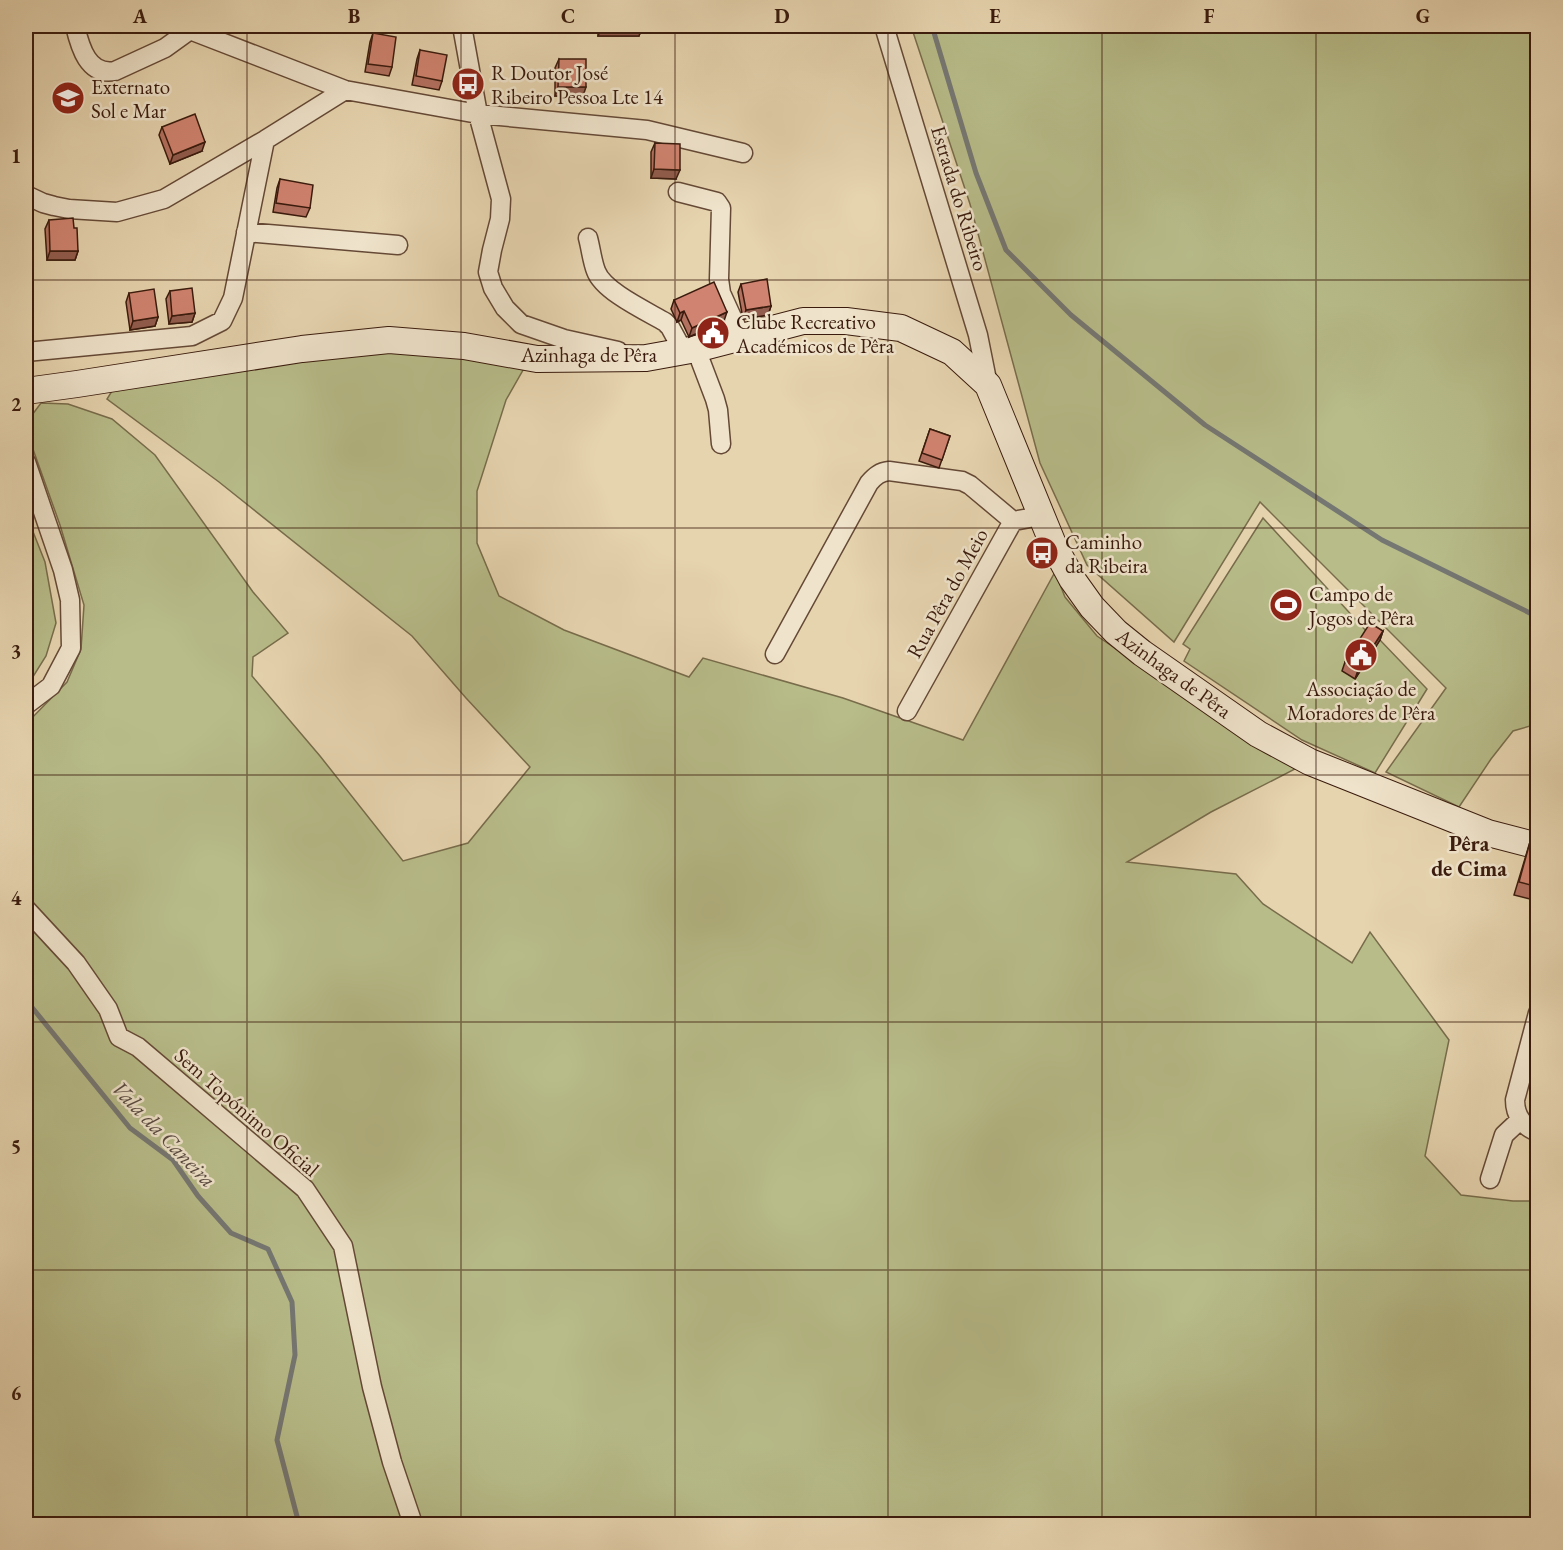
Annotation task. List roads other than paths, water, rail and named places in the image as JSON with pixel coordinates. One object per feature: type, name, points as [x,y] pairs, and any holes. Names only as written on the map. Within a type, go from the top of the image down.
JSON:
[{"type":"street","points":[[75,26],[81,46],[90,63],[96,69],[109,72],[165,48],[186,28],[345,90],[478,114],[647,130],[743,153]]},
{"type":"street","points":[[462,26],[478,114],[501,199],[500,219],[488,272],[493,288],[505,308],[521,324],[564,339],[645,358]]},
{"type":"street","name":"Estrada do Ribeiro","points":[[884,26],[978,336],[988,385]]},
{"type":"street","points":[[26,195],[43,203],[69,209],[117,212],[164,199],[345,90]]},
{"type":"street","points":[[26,352],[192,336],[222,321],[233,298],[265,140]]},
{"type":"street","points":[[678,192],[717,202],[721,208],[719,279],[721,293],[741,337]]},
{"type":"street","points":[[246,232],[398,245]]},
{"type":"street","points":[[588,238],[596,273],[602,282],[624,299],[665,322],[689,350],[715,399],[721,444]]},
{"type":"street","name":"Azinhaga de Pêra","points":[[26,391],[302,349],[389,340],[464,346],[537,359],[645,358],[689,350],[803,321],[846,321],[901,328],[952,352],[988,385],[1053,544],[1072,579],[1092,607],[1116,632],[1142,653],[1258,734],[1310,762],[1488,833],[1538,846]]},
{"type":"street","points":[[26,462],[63,570],[70,600],[71,648],[51,686],[26,705]]},
{"type":"street","points":[[776,654],[869,483],[882,471],[962,481],[1013,521]]},
{"type":"street","name":"Rua Pêra do Meio","points":[[907,711],[1013,521],[1041,516]]},
{"type":"street","name":"Sem Topónimo Oficial","points":[[26,909],[76,963],[108,1009],[119,1037],[138,1047],[305,1189],[343,1246],[372,1387],[392,1462],[413,1524]]},
{"type":"street","points":[[1538,1014],[1534,1042],[1515,1100],[1515,1108],[1520,1120],[1529,1129],[1538,1132]]},
{"type":"street","points":[[1490,1179],[1504,1135],[1520,1120]]},
{"type":"waterway","points":[[932,26],[976,173],[1006,250],[1071,315],[1205,425],[1382,540],[1538,617]]},
{"type":"waterway","name":"Vala da Caneira","points":[[26,1000],[130,1128],[173,1160],[198,1196],[231,1233],[268,1249],[292,1302],[295,1355],[277,1440],[299,1524]]},
{"type":"place","name":"R Doutor José Ribeiro Pessoa Lte 14","points":[[468,84]]},
{"type":"place","name":"Externato Sol e Mar","points":[[68,98]]},
{"type":"place","name":"Clube Recreativo Académicos de Pêra","points":[[713,333]]},
{"type":"place","name":"Caminho da Ribeira","points":[[1042,553]]},
{"type":"place","name":"Campo de Jogos de Pêra","points":[[1286,605]]},
{"type":"place","name":"Associação de Moradores de Pêra","points":[[1361,655]]},
{"type":"district","name":"Pêra de Cima","points":[[1469,856]]}]
